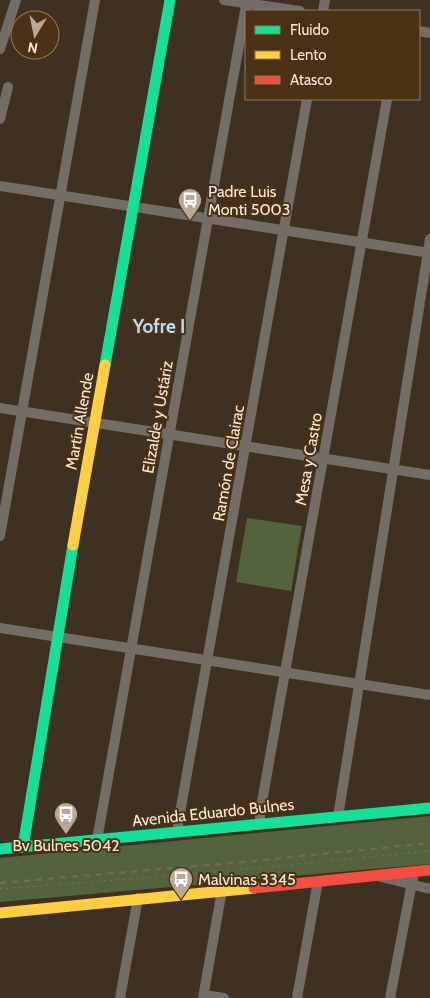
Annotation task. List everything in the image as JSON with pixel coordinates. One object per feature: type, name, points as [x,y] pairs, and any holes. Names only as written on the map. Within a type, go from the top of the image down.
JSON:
[{"type":"main road","name":"Martín Allende","points":[[23,847],[57,637],[170,0]]},
{"type":"main road","name":"Avenida Eduardo Bulnes","points":[[0,849],[430,808]]},
{"type":"main road","points":[[0,913],[430,870]]},
{"type":"street","points":[[0,49],[16,0]]},
{"type":"street","points":[[0,536],[95,0]]},
{"type":"street","points":[[224,0],[294,10]]},
{"type":"street","name":"Elizalde y Ustáriz","points":[[97,840],[246,2]]},
{"type":"street","points":[[0,119],[8,87]]},
{"type":"street","name":"Ramón de Clairac","points":[[179,832],[178,824],[307,100]]},
{"type":"street","name":"Mesa y Castro","points":[[260,824],[284,674],[387,100]]},
{"type":"street","points":[[0,186],[429,253]]},
{"type":"street","points":[[338,817],[430,239]]},
{"type":"street","points":[[0,408],[430,476]]},
{"type":"street","points":[[0,628],[284,674],[430,695]]},
{"type":"street","points":[[390,998],[414,872]]},
{"type":"street","points":[[378,876],[411,886],[430,889]]},
{"type":"street","points":[[297,998],[318,881]]},
{"type":"street","points":[[222,890],[203,996],[224,998]]},
{"type":"street","points":[[120,998],[138,898]]},
{"type":"path","points":[[0,889],[194,874],[430,851]]},
{"type":"green space","points":[[247,518],[302,526],[291,591],[236,582]]},
{"type":"green space","points":[[430,816],[430,864],[0,902],[0,858]]},
{"type":"railway","points":[[0,883],[243,862],[430,843]]},
{"type":"traffic: fast","points":[[105,365],[170,0]]},
{"type":"traffic: fast","points":[[23,847],[73,545]]},
{"type":"traffic: fast","points":[[0,849],[430,808]]},
{"type":"traffic: slow","points":[[73,545],[105,365]]},
{"type":"traffic: slow","points":[[0,913],[254,888]]},
{"type":"traffic: jam","points":[[254,888],[430,870]]},
{"type":"place","name":"Padre Luis Monti 5003","points":[[190,221]]},
{"type":"place","name":"Bv Bulnes 5042","points":[[66,835]]},
{"type":"place","name":"Malvinas 3345","points":[[181,900]]},
{"type":"district","name":"Yofre I","points":[[159,326]]}]
